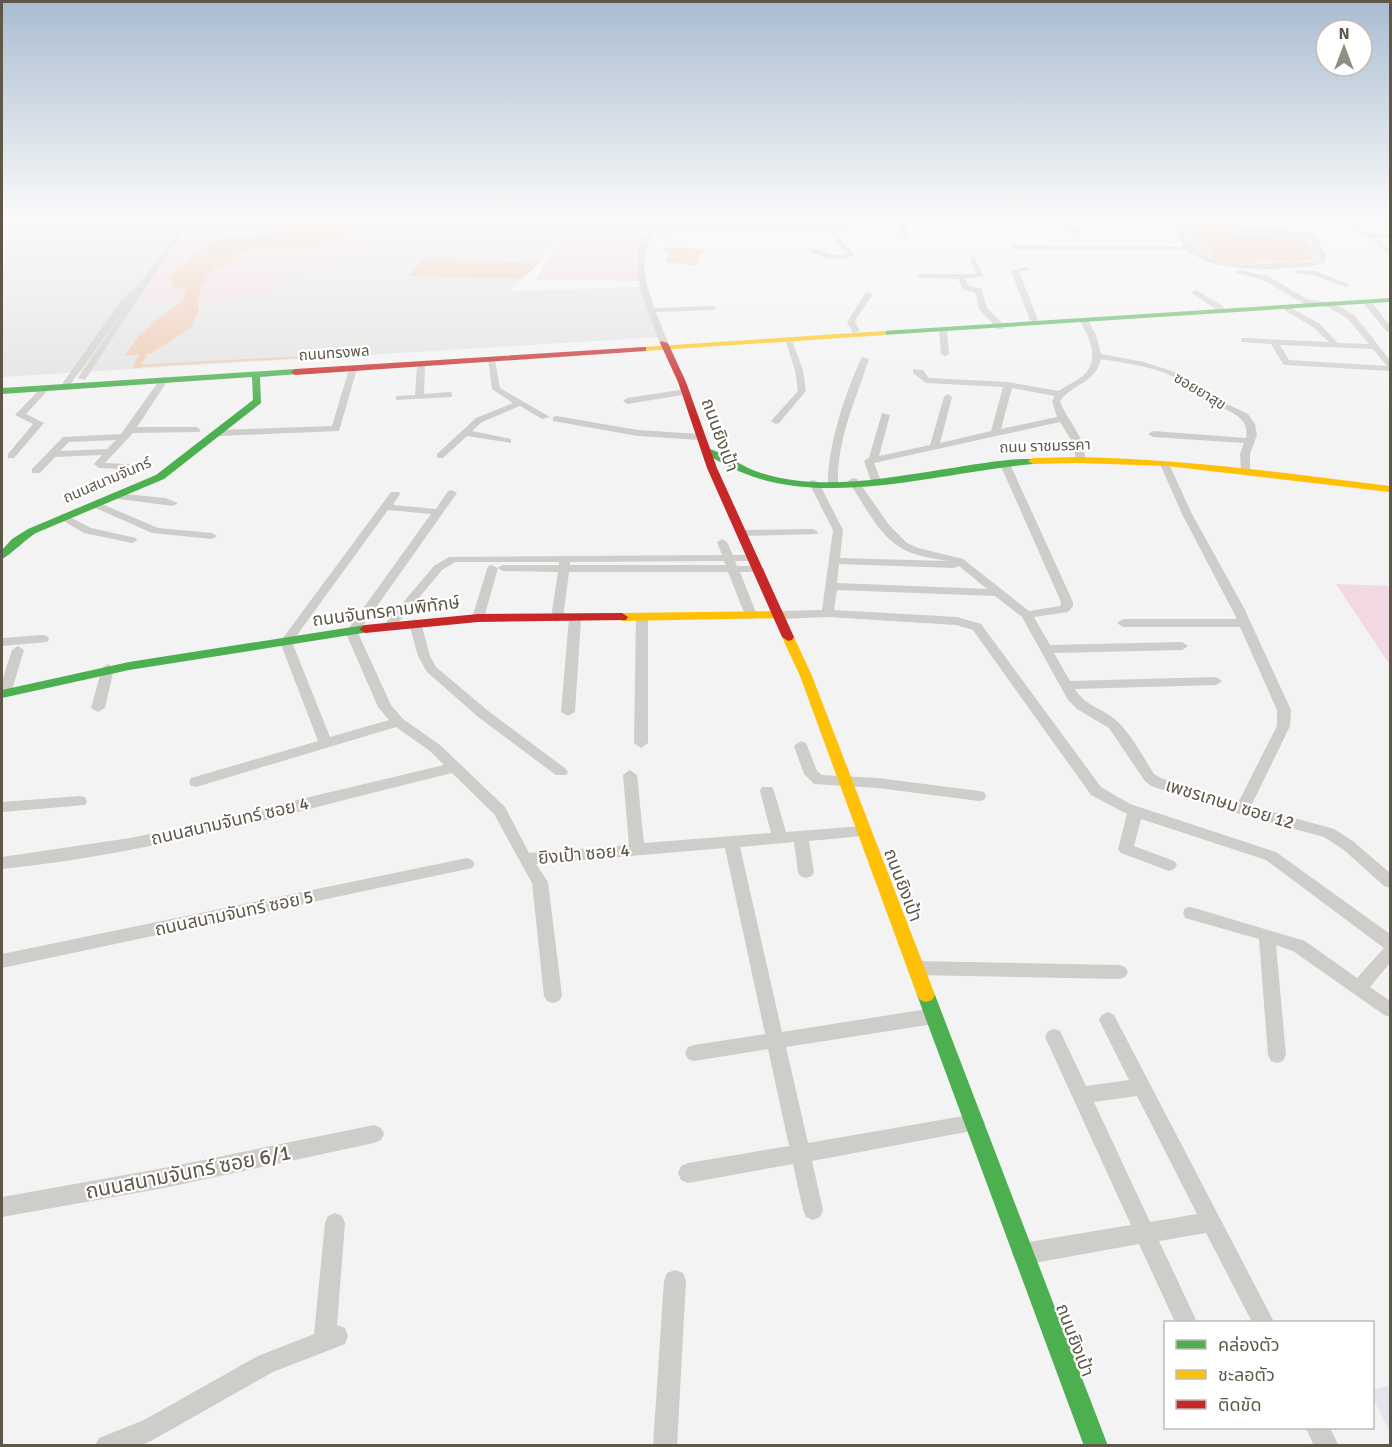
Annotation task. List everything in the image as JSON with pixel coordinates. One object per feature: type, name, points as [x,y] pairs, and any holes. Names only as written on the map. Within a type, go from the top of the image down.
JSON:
[{"type":"main road","points":[[666,346],[856,331],[1084,321],[1220,308],[1390,298]]},
{"type":"main road","points":[[666,346],[943,331],[1034,320],[1330,305],[1390,298]]},
{"type":"main road","name":"ถนนทรงพล","points":[[2,384],[353,369],[666,346]]},
{"type":"main road","name":"ถนนทรงพล","points":[[2,391],[45,389],[72,381],[164,380],[666,346]]},
{"type":"main road","name":"ถนนยิงเป้า","points":[[666,346],[686,392],[712,468],[806,676],[1096,1446]]},
{"type":"main road","name":"ถนนสนามจันทร์","points":[[2,556],[16,541],[64,517],[160,477],[258,401],[263,372]]},
{"type":"main road","name":"ถนน ราชมรรคา","points":[[707,451],[728,463],[766,477],[814,483],[875,479],[1005,464],[1081,460],[1246,471],[1390,489]]},
{"type":"main road","name":"ถนนจันทรคามพิทักษ์","points":[[3,693],[108,668],[389,626],[478,618],[780,615]]},
{"type":"street","points":[[72,381],[123,304],[133,291],[143,284]]},
{"type":"street","points":[[72,381],[141,291],[144,284]]},
{"type":"street","points":[[643,284],[666,346]]},
{"type":"street","points":[[964,284],[966,288],[978,290],[983,309],[999,325]]},
{"type":"street","points":[[1021,284],[1034,320]]},
{"type":"street","points":[[1277,284],[1306,302],[1330,305],[1351,316],[1390,367]]},
{"type":"street","points":[[1342,284],[1346,285]]},
{"type":"street","points":[[1196,292],[1220,308]]},
{"type":"street","points":[[856,331],[851,322],[852,318],[869,294]]},
{"type":"street","points":[[1367,302],[1390,330]]},
{"type":"street","points":[[1286,307],[1317,326],[1337,346]]},
{"type":"street","points":[[652,310],[713,308]]},
{"type":"street","points":[[1081,460],[1079,442],[1061,419],[1056,401],[1059,394],[1086,378],[1099,356],[1098,345],[1084,321]]},
{"type":"street","points":[[943,331],[945,354]]},
{"type":"street","points":[[1244,340],[1375,347]]},
{"type":"street","points":[[776,421],[802,391],[799,370],[788,341]]},
{"type":"street","points":[[1274,342],[1286,363],[1390,367]]},
{"type":"street","points":[[1324,345],[1338,366]]},
{"type":"street","name":"ซอยยาสุข","points":[[1099,356],[1141,364],[1178,376],[1207,398],[1245,416],[1250,424],[1252,435],[1245,454],[1246,471]]},
{"type":"street","points":[[833,482],[832,472],[839,439],[865,359]]},
{"type":"street","points":[[491,360],[496,389],[545,417]]},
{"type":"street","points":[[419,397],[421,365]]},
{"type":"street","points":[[217,432],[336,429],[353,369]]},
{"type":"street","points":[[916,371],[921,373],[926,380]]},
{"type":"street","points":[[143,467],[99,465],[127,434],[164,380]]},
{"type":"street","points":[[926,380],[1008,385],[1059,394]]},
{"type":"street","points":[[923,390],[926,380]]},
{"type":"street","points":[[994,434],[1008,385]]},
{"type":"street","points":[[11,456],[39,423],[20,415],[45,389]]},
{"type":"street","points":[[627,401],[686,392]]},
{"type":"street","points":[[399,398],[449,395]]},
{"type":"street","points":[[934,447],[948,397]]},
{"type":"street","points":[[440,456],[482,418],[520,403]]},
{"type":"street","points":[[873,460],[885,416]]},
{"type":"street","points":[[556,419],[638,433],[700,437]]},
{"type":"street","points":[[875,479],[868,462],[873,460],[1061,419]]},
{"type":"street","points":[[36,471],[62,441],[68,438],[196,430]]},
{"type":"street","points":[[466,433],[508,441]]},
{"type":"street","points":[[1153,434],[1250,441]]},
{"type":"street","points":[[51,454],[109,452]]},
{"type":"street","points":[[712,468],[728,463]]},
{"type":"street","points":[[1005,464],[1067,602],[1064,609],[1027,615]]},
{"type":"street","points":[[1165,464],[1187,514],[1244,623],[1284,710],[1286,720],[1243,808]]},
{"type":"street","name":"เพชรเกษม ซอย 12","points":[[853,481],[885,527],[903,545],[958,561],[1027,615],[1066,685],[1082,706],[1114,725],[1149,777],[1156,782],[1220,803],[1329,833],[1349,846],[1390,882]]},
{"type":"street","points":[[814,483],[837,526],[836,561],[828,614]]},
{"type":"street","points":[[353,630],[452,493]]},
{"type":"street","points":[[325,742],[286,642],[395,494]]},
{"type":"street","points":[[115,496],[158,498],[173,503]]},
{"type":"street","points":[[95,504],[156,531],[212,536]]},
{"type":"street","points":[[386,507],[438,512]]},
{"type":"street","points":[[64,517],[74,525],[91,532],[132,540]]},
{"type":"street","points":[[741,533],[813,532]]},
{"type":"street","points":[[723,542],[751,615]]},
{"type":"street","points":[[438,568],[729,559],[756,563]]},
{"type":"street","points":[[389,626],[438,568],[450,560],[734,570],[756,563]]},
{"type":"street","points":[[836,561],[956,565]]},
{"type":"street","points":[[557,618],[565,563]]},
{"type":"street","points":[[478,618],[492,568]]},
{"type":"street","points":[[832,586],[996,593]]},
{"type":"street","points":[[780,615],[828,614],[957,621],[977,627],[1096,792],[1136,812],[1270,856],[1390,943]]},
{"type":"street","points":[[641,743],[642,617]]},
{"type":"street","points":[[568,712],[574,618]]},
{"type":"street","points":[[1123,623],[1244,623]]},
{"type":"street","points":[[416,624],[424,656],[431,669],[482,712],[561,772]]},
{"type":"street","name":"ยิงเป้า ซอย 4","points":[[353,630],[385,707],[398,722],[456,766],[500,811],[525,859],[863,831]]},
{"type":"street","points":[[2,642],[43,639]]},
{"type":"street","points":[[1046,649],[1182,646]]},
{"type":"street","points":[[3,693],[18,650]]},
{"type":"street","points":[[98,708],[108,668]]},
{"type":"street","points":[[1066,685],[1216,681]]},
{"type":"street","points":[[196,782],[398,722]]},
{"type":"street","points":[[801,746],[815,778],[979,796]]},
{"type":"street","name":"ถนนสนามจันทร์ ซอย 4","points":[[2,863],[130,844],[180,834],[456,766]]},
{"type":"street","points":[[630,775],[637,849]]},
{"type":"street","points":[[767,791],[780,838]]},
{"type":"street","points":[[2,807],[80,801]]},
{"type":"street","points":[[1136,812],[1126,849],[1169,865]]},
{"type":"street","points":[[801,837],[806,872]]},
{"type":"street","points":[[732,842],[813,1210]]},
{"type":"street","points":[[525,859],[540,882],[553,996]]},
{"type":"street","name":"ถนนสนามจันทร์ ซอย 5","points":[[2,962],[467,864]]},
{"type":"street","points":[[1191,913],[1299,946],[1390,1010]]},
{"type":"street","points":[[1267,935],[1277,1055]]},
{"type":"street","points":[[1359,988],[1390,952]]},
{"type":"street","points":[[915,968],[1119,972]]},
{"type":"street","points":[[694,1053],[934,1016]]},
{"type":"street","points":[[1108,1020],[1262,1321]]},
{"type":"street","points":[[1054,1037],[1185,1321]]},
{"type":"street","points":[[1082,1095],[1141,1086]]},
{"type":"street","points":[[688,1173],[975,1123]]},
{"type":"street","name":"ถนนสนามจันทร์ ซอย 6/1","points":[[2,1207],[164,1178],[374,1134]]},
{"type":"street","points":[[1023,1254],[1210,1222]]},
{"type":"street","points":[[107,1446],[151,1429],[266,1364],[331,1338],[335,1223]]},
{"type":"street","points":[[664,1446],[675,1281]]},
{"type":"street","points":[[1318,1429],[1327,1446]]},
{"type":"shaded area","points":[[2,284],[518,284],[511,290],[505,291],[644,287],[662,337],[2,377]]},
{"type":"shaded area","points":[[144,284],[275,284],[268,298],[136,303],[145,292]]},
{"type":"shaded area","points":[[173,284],[202,284],[200,285],[201,293],[197,301],[199,311],[191,327],[152,353],[124,356],[138,337],[183,300],[186,288],[172,287]]},
{"type":"shaded area","points":[[1336,584],[1390,586],[1390,665]]},
{"type":"shaded area","points":[[1390,1386],[1390,1432],[1374,1401],[1374,1389]]},
{"type":"waterway","points":[[137,366],[147,347],[154,340]]},
{"type":"waterway","points":[[137,366],[359,354]]},
{"type":"traffic: fast","points":[[883,333],[1390,300]]},
{"type":"traffic: fast","points":[[2,391],[295,372]]},
{"type":"traffic: fast","points":[[2,556],[16,541],[32,531],[160,477],[258,401],[256,375]]},
{"type":"traffic: fast","points":[[707,451],[758,475],[798,483],[865,483],[1033,461]]},
{"type":"traffic: fast","points":[[2,694],[129,666],[365,629]]},
{"type":"traffic: fast","points":[[926,995],[1096,1446]]},
{"type":"traffic: slow","points":[[643,349],[883,333]]},
{"type":"traffic: slow","points":[[1033,461],[1122,461],[1212,467],[1390,489]]},
{"type":"traffic: slow","points":[[622,617],[780,615]]},
{"type":"traffic: slow","points":[[788,637],[806,676],[926,995]]},
{"type":"traffic: jam","points":[[664,343],[682,382],[712,468],[788,637]]},
{"type":"traffic: jam","points":[[295,372],[643,349]]},
{"type":"traffic: jam","points":[[365,629],[478,618],[622,617]]}]
